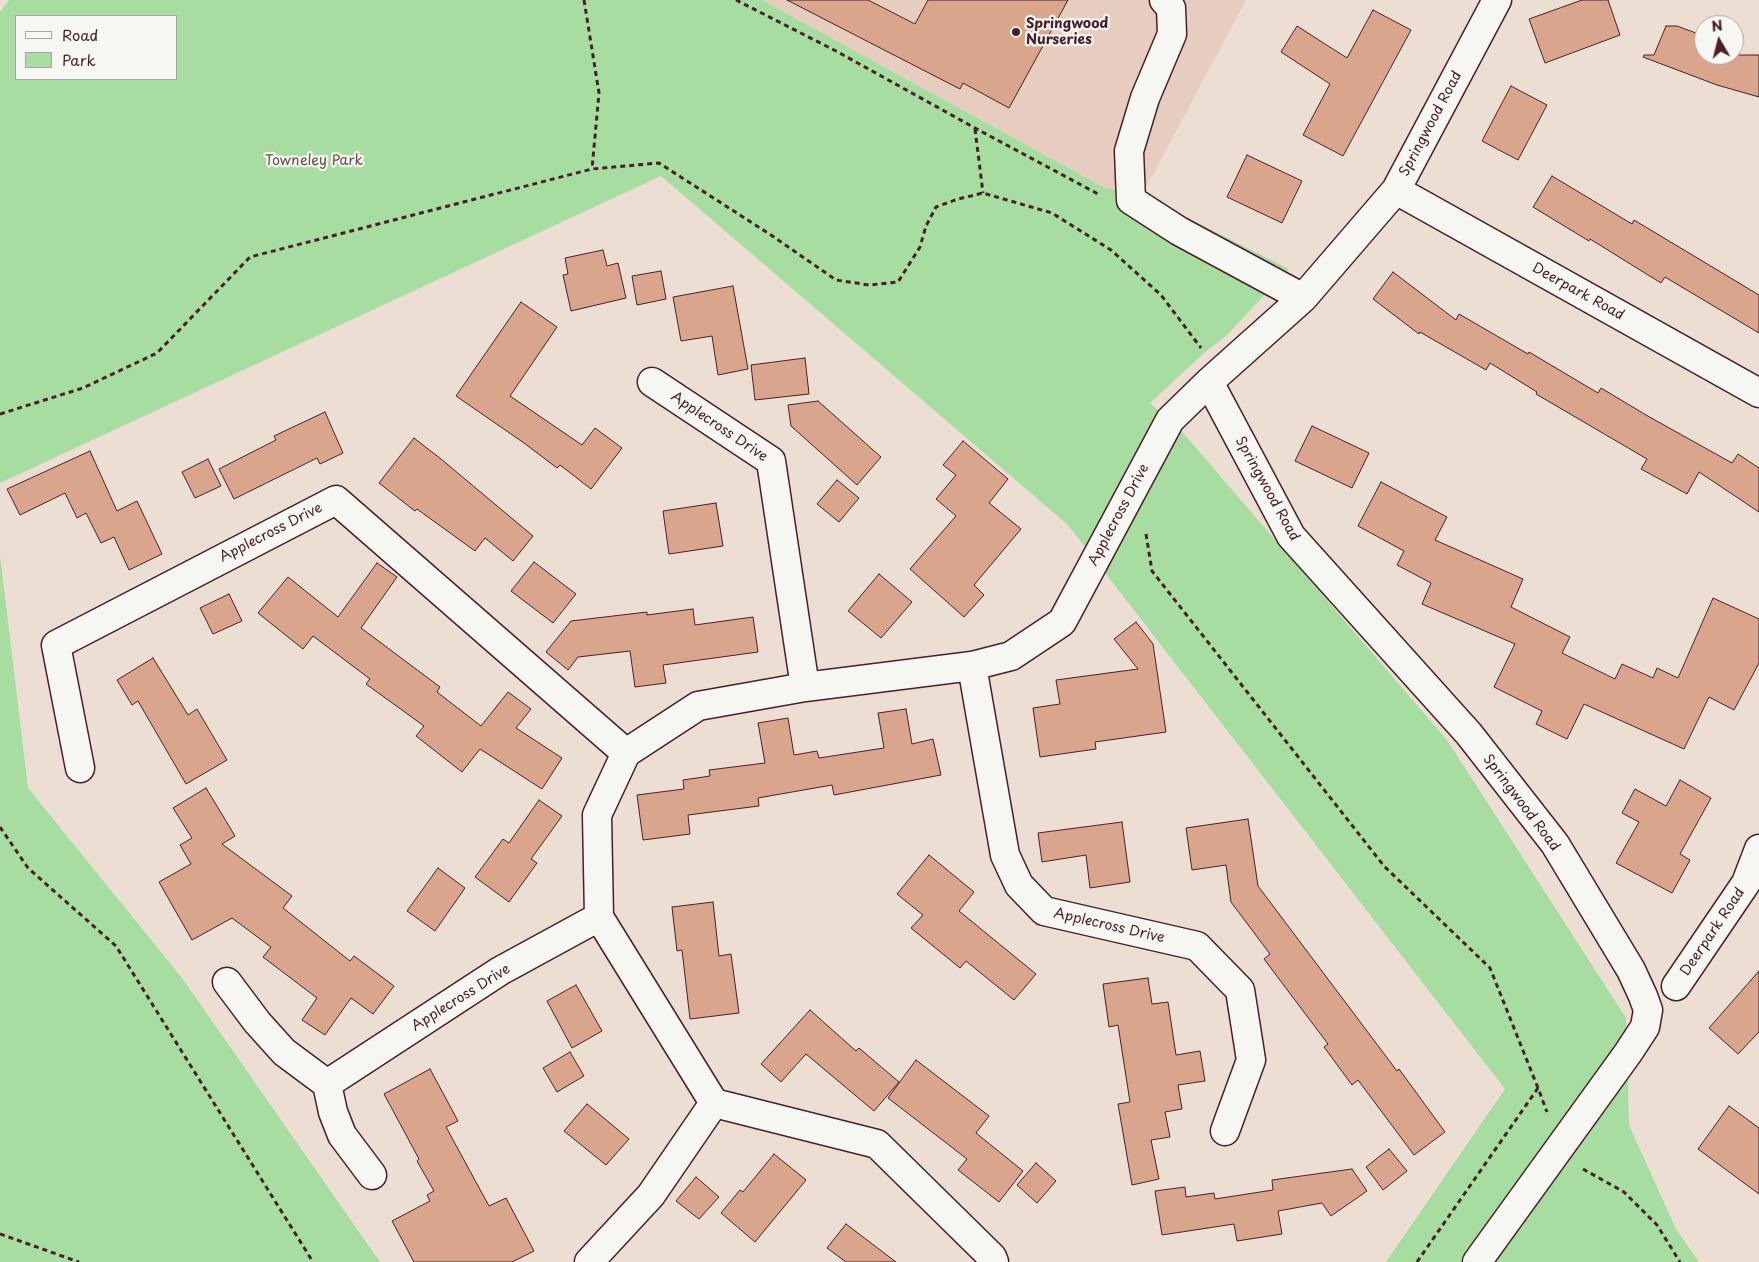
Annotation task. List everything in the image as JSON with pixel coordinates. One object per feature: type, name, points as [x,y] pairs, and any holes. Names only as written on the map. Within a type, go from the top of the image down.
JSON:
[{"type":"street","points":[[1164,0],[1171,8],[1172,34],[1144,98],[1129,151],[1131,200],[1180,231],[1302,298]]},
{"type":"street","name":"Springwood Road","points":[[1497,0],[1396,190],[1302,298],[1216,377],[1291,536],[1469,734],[1555,844],[1631,970],[1643,996],[1648,1010],[1645,1027],[1560,1146]]},
{"type":"street","name":"Deerpark Road","points":[[1396,190],[1759,393]]},
{"type":"street","name":"Applecross Drive","points":[[80,768],[56,644],[336,500],[626,753],[698,706],[805,688],[972,666],[1011,656],[1062,622],[1170,420],[1216,377]]},
{"type":"street","name":"Applecross Drive","points":[[652,382],[771,461],[805,688]]},
{"type":"street","name":"Applecross Drive","points":[[972,666],[1005,855],[1019,885],[1044,911],[1197,946],[1240,990],[1251,1060],[1225,1131]]},
{"type":"street","points":[[626,753],[597,815],[599,917],[714,1103],[877,1144],[992,1257],[994,1262]]},
{"type":"street","name":"Deerpark Road","points":[[1676,986],[1746,883],[1759,849]]},
{"type":"street","name":"Applecross Drive","points":[[327,1084],[500,971],[599,917]]},
{"type":"street","points":[[227,982],[257,1022],[284,1052],[327,1084],[333,1112],[342,1135],[372,1175]]},
{"type":"street","points":[[588,1262],[650,1195],[714,1103]]},
{"type":"street","points":[[1477,1262],[1560,1146]]},
{"type":"path","points":[[584,0],[599,93],[592,169]]},
{"type":"path","points":[[736,0],[836,51],[1101,195],[1131,200]]},
{"type":"path","points":[[975,128],[983,193]]},
{"type":"path","points":[[0,414],[83,388],[157,353],[250,257],[592,169],[659,163],[771,235],[836,280],[869,285],[898,282],[920,247],[926,226],[936,206],[983,193],[1052,213],[1111,250],[1161,294],[1204,353],[1216,377]]},
{"type":"path","points":[[1152,571],[1384,866],[1490,968],[1560,1146]]},
{"type":"path","points":[[0,827],[28,868],[116,946],[313,1262]]},
{"type":"path","points":[[1417,1262],[1538,1088]]},
{"type":"path","points":[[1582,1168],[1624,1192],[1657,1225],[1680,1262]]},
{"type":"path","points":[[0,1234],[79,1262]]},
{"type":"shaded area","points":[[762,0],[1246,0],[1142,195],[1103,187]]},
{"type":"green space","name":"Towneley Park","points":[[9,0],[762,0],[1103,187],[1142,195],[1289,269],[1226,336],[1204,353],[1150,403],[1185,435],[1447,740],[1626,1018],[1629,1125],[1676,1229],[1699,1262],[1386,1262],[1505,1089],[1068,525],[661,176],[0,483],[0,12]]},
{"type":"green space","points":[[0,555],[28,788],[182,978],[380,1262],[0,1262]]},
{"type":"building","points":[[787,0],[868,0],[915,24],[928,0],[1068,0],[1009,108],[963,83],[960,89]]},
{"type":"building","points":[[1582,0],[1608,0],[1620,35],[1545,63],[1529,19]]},
{"type":"building","points":[[1373,10],[1411,30],[1343,156],[1303,135],[1330,84],[1281,52],[1297,26],[1347,58]]},
{"type":"building","points":[[1666,26],[1677,26],[1694,32],[1694,65],[1744,65],[1744,55],[1759,55],[1759,97],[1717,85],[1643,57],[1644,55],[1654,55]]},
{"type":"building","points":[[1511,86],[1547,105],[1518,160],[1482,141]]},
{"type":"building","points":[[1247,155],[1302,181],[1282,223],[1227,197]]},
{"type":"building","points":[[1552,176],[1632,224],[1634,220],[1759,295],[1759,333],[1665,277],[1661,283],[1590,239],[1589,241],[1533,207]]},
{"type":"building","points":[[603,250],[607,266],[618,263],[626,298],[571,311],[563,275],[568,274],[565,258]]},
{"type":"building","points":[[661,271],[666,299],[637,305],[632,276]]},
{"type":"building","points":[[1393,272],[1456,320],[1459,314],[1528,354],[1529,352],[1598,393],[1601,388],[1732,463],[1738,454],[1759,468],[1759,512],[1699,472],[1687,494],[1641,469],[1647,459],[1536,394],[1537,392],[1490,363],[1486,370],[1420,332],[1419,334],[1373,299]]},
{"type":"building","points":[[733,286],[748,369],[718,375],[712,336],[681,341],[673,297]]},
{"type":"building","points":[[521,302],[557,327],[510,396],[582,445],[595,428],[622,448],[591,489],[560,465],[557,468],[456,396]]},
{"type":"building","points":[[805,358],[809,394],[755,400],[751,365]]},
{"type":"building","points":[[818,401],[881,457],[857,485],[791,426],[788,405]]},
{"type":"building","points":[[325,412],[343,453],[320,464],[317,458],[234,499],[219,469],[276,440],[274,436]]},
{"type":"building","points":[[1312,426],[1369,453],[1352,488],[1295,461]]},
{"type":"building","points":[[414,438],[533,536],[513,561],[485,538],[475,551],[417,509],[415,511],[379,483]]},
{"type":"building","points":[[963,441],[1008,479],[989,503],[1021,529],[974,585],[984,595],[964,617],[910,569],[956,516],[936,499],[956,475],[943,465]]},
{"type":"building","points":[[90,451],[117,511],[137,501],[162,554],[129,570],[114,537],[101,543],[86,513],[77,518],[65,493],[20,515],[7,489]]},
{"type":"building","points":[[208,459],[221,486],[195,498],[182,472]]},
{"type":"building","points":[[837,480],[859,498],[839,522],[817,504]]},
{"type":"building","points":[[1381,482],[1447,517],[1435,540],[1523,579],[1511,607],[1570,637],[1562,653],[1615,679],[1622,664],[1653,678],[1657,668],[1678,678],[1713,598],[1759,619],[1759,663],[1734,710],[1709,697],[1684,749],[1584,704],[1567,739],[1536,724],[1542,711],[1494,687],[1515,644],[1422,604],[1431,583],[1397,565],[1404,551],[1358,526]]},
{"type":"building","points":[[716,503],[723,546],[669,554],[663,511]]},
{"type":"building","points":[[534,562],[576,594],[553,623],[511,591]]},
{"type":"building","points":[[377,563],[397,577],[361,628],[440,687],[437,692],[481,726],[508,692],[531,709],[516,728],[562,758],[542,789],[480,749],[462,772],[416,736],[424,726],[366,684],[370,679],[313,636],[303,649],[258,613],[288,577],[338,617]]},
{"type":"building","points":[[879,574],[912,602],[881,638],[848,611]]},
{"type":"building","points":[[229,594],[242,621],[213,634],[200,608]]},
{"type":"building","points":[[693,609],[695,625],[753,617],[758,652],[663,665],[666,683],[635,687],[630,651],[578,657],[568,670],[546,652],[571,621],[647,612],[647,615]]},
{"type":"building","points":[[1136,622],[1153,644],[1166,732],[1095,742],[1096,749],[1040,757],[1033,708],[1060,704],[1056,680],[1138,669],[1114,639]]},
{"type":"building","points":[[153,658],[188,715],[197,709],[227,760],[186,784],[138,701],[132,705],[117,680]]},
{"type":"building","points":[[906,709],[912,744],[933,739],[941,775],[834,795],[832,785],[758,798],[759,806],[688,815],[690,834],[643,840],[637,795],[684,789],[683,780],[710,776],[709,770],[765,763],[758,723],[788,718],[794,755],[817,751],[819,758],[884,748],[878,713]]},
{"type":"building","points":[[1680,780],[1711,798],[1680,854],[1690,860],[1672,893],[1616,863],[1639,822],[1622,813],[1635,789],[1666,806]]},
{"type":"building","points":[[206,788],[235,836],[222,844],[292,896],[283,908],[350,961],[354,956],[394,986],[373,1014],[351,998],[325,1035],[302,1020],[317,998],[263,957],[271,947],[232,918],[192,940],[159,882],[191,864],[180,845],[192,838],[173,808]]},
{"type":"building","points":[[539,800],[562,816],[531,859],[537,863],[509,902],[475,877],[503,839],[509,843]]},
{"type":"building","points":[[1248,819],[1258,886],[1397,1071],[1399,1069],[1445,1132],[1414,1155],[1358,1080],[1352,1085],[1324,1047],[1328,1044],[1264,959],[1270,954],[1231,902],[1226,865],[1192,870],[1186,828]]},
{"type":"building","points":[[1122,822],[1130,882],[1090,888],[1086,855],[1042,862],[1038,833]]},
{"type":"building","points":[[929,855],[974,892],[959,911],[1036,974],[1014,1000],[966,961],[960,968],[911,928],[923,915],[897,894]]},
{"type":"building","points":[[438,868],[465,888],[435,931],[407,911]]},
{"type":"building","points":[[713,902],[719,956],[731,954],[739,1013],[690,1019],[682,950],[677,951],[672,907]]},
{"type":"building","points":[[1759,971],[1759,1032],[1738,1054],[1709,1028]]},
{"type":"building","points":[[1148,978],[1152,1004],[1168,1002],[1176,1055],[1200,1051],[1205,1081],[1178,1085],[1182,1109],[1165,1112],[1170,1137],[1151,1140],[1159,1179],[1132,1185],[1118,1104],[1130,1102],[1118,1025],[1109,1027],[1103,984]]},
{"type":"building","points":[[576,985],[602,1031],[572,1048],[547,1001]]},
{"type":"building","points":[[810,1010],[856,1051],[859,1048],[899,1082],[874,1111],[806,1054],[781,1082],[761,1064]]},
{"type":"building","points":[[570,1052],[584,1076],[557,1092],[543,1068]]},
{"type":"building","points":[[916,1060],[989,1116],[976,1133],[1023,1171],[999,1202],[958,1170],[967,1159],[888,1098]]},
{"type":"building","points":[[430,1069],[458,1121],[446,1127],[489,1206],[506,1198],[534,1251],[512,1262],[414,1262],[392,1221],[430,1201],[427,1195],[434,1191],[384,1094]]},
{"type":"building","points":[[587,1104],[629,1139],[606,1165],[564,1131]]},
{"type":"building","points":[[1729,1106],[1759,1128],[1759,1194],[1698,1149]]},
{"type":"building","points":[[1389,1149],[1407,1171],[1383,1190],[1366,1167]]},
{"type":"building","points":[[774,1154],[806,1180],[755,1242],[721,1213],[740,1190],[743,1192]]},
{"type":"building","points":[[1036,1163],[1056,1181],[1037,1203],[1017,1185]]},
{"type":"building","points":[[1352,1169],[1367,1191],[1331,1216],[1322,1203],[1278,1211],[1282,1234],[1237,1241],[1234,1224],[1162,1235],[1155,1191],[1185,1187],[1186,1197],[1214,1193],[1215,1199],[1273,1190],[1272,1180]]},
{"type":"building","points":[[696,1177],[719,1197],[699,1219],[676,1201]]},
{"type":"building","points":[[846,1224],[896,1262],[846,1262],[827,1248]]},
{"type":"place","name":"Springwood Nurseries","points":[[1016,32]]}]
